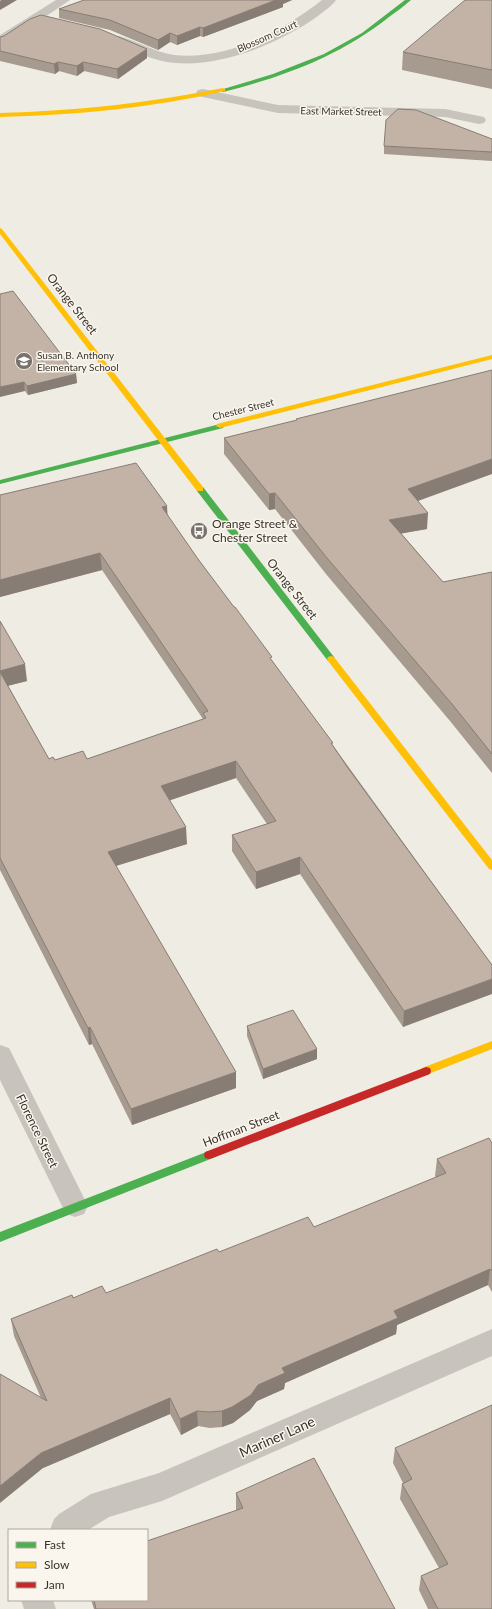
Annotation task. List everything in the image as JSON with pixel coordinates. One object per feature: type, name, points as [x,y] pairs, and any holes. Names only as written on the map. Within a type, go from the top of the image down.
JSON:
[{"type":"street","points":[[0,41],[64,0]]},
{"type":"street","name":"Blossom Court","points":[[105,34],[155,55],[184,60],[214,56],[245,48],[299,22],[330,0]]},
{"type":"street","name":"East Market Street","points":[[0,115],[53,113],[150,104],[203,93],[275,74],[332,51],[363,34],[408,0]]},
{"type":"street","points":[[37,18],[53,21]]},
{"type":"street","name":"East Market Street","points":[[203,93],[284,110],[445,113],[479,120]]},
{"type":"street","name":"Orange Street","points":[[0,230],[492,867]]},
{"type":"street","name":"Chester Street","points":[[0,482],[492,357]]},
{"type":"street","name":"Hoffman Street","points":[[0,1237],[75,1206],[492,1045]]},
{"type":"street","name":"Florence Street","points":[[0,1055],[75,1206]]},
{"type":"street","name":"Mariner Lane","points":[[66,1529],[70,1524],[102,1504],[162,1488],[492,1342]]},
{"type":"building","points":[[84,0],[276,0],[203,28],[200,27],[177,36],[170,33],[158,40],[110,20],[59,9]]},
{"type":"building","points":[[465,0],[492,0],[492,70],[403,52]]},
{"type":"building","points":[[41,15],[100,29],[147,49],[117,69],[83,62],[77,66],[58,62],[54,64],[0,51],[0,37],[4,36],[30,19]]},
{"type":"building","points":[[398,109],[416,110],[492,139],[492,152],[384,146],[386,120]]},
{"type":"building","points":[[13,291],[76,374],[27,386],[24,382],[0,387],[0,294]]},
{"type":"building","points":[[492,370],[492,459],[408,489],[428,513],[389,520],[443,582],[492,572],[492,754],[452,704],[327,558],[275,493],[269,494],[224,438]]},
{"type":"building","points":[[136,463],[167,506],[162,507],[198,559],[272,657],[270,658],[333,743],[331,743],[348,768],[492,965],[492,979],[404,1011],[300,857],[256,872],[232,835],[276,821],[236,761],[161,786],[186,827],[108,852],[236,1072],[131,1109],[90,1027],[88,1028],[0,858],[0,672],[49,759],[53,757],[55,760],[83,751],[87,759],[206,718],[203,713],[208,711],[100,553],[0,580],[0,495]]},
{"type":"building","points":[[0,621],[25,664],[0,671]]},
{"type":"building","points":[[293,1010],[317,1049],[263,1069],[247,1026]]},
{"type":"building","points":[[489,1138],[492,1143],[492,1271],[490,1269],[394,1311],[398,1318],[282,1368],[285,1373],[258,1385],[251,1395],[232,1407],[222,1411],[197,1411],[180,1419],[170,1398],[41,1453],[0,1486],[0,1374],[47,1401],[11,1319],[72,1295],[73,1298],[102,1286],[106,1293],[217,1249],[219,1252],[308,1217],[314,1227],[446,1173],[437,1159]]},
{"type":"building","points":[[492,1405],[492,1609],[438,1609],[421,1576],[448,1564],[402,1484],[412,1479],[395,1448]]},
{"type":"building","points":[[314,1458],[395,1609],[96,1609],[94,1601],[148,1601],[148,1541],[243,1508],[236,1493]]},
{"type":"traffic: fast","points":[[223,90],[275,75],[309,63],[326,55],[364,34],[408,0]]},
{"type":"traffic: fast","points":[[0,482],[220,426]]},
{"type":"traffic: fast","points":[[200,489],[331,659]]},
{"type":"traffic: fast","points":[[0,1237],[209,1155]]},
{"type":"traffic: slow","points":[[0,115],[56,113],[140,105],[223,90]]},
{"type":"traffic: slow","points":[[0,230],[200,489]]},
{"type":"traffic: slow","points":[[220,426],[492,357]]},
{"type":"traffic: slow","points":[[331,659],[492,867]]},
{"type":"traffic: slow","points":[[426,1071],[492,1045]]},
{"type":"traffic: jam","points":[[209,1155],[426,1071]]},
{"type":"place","name":"Susan B. Anthony Elementary School","points":[[24,361]]},
{"type":"place","name":"Orange Street & Chester Street","points":[[199,531]]}]
